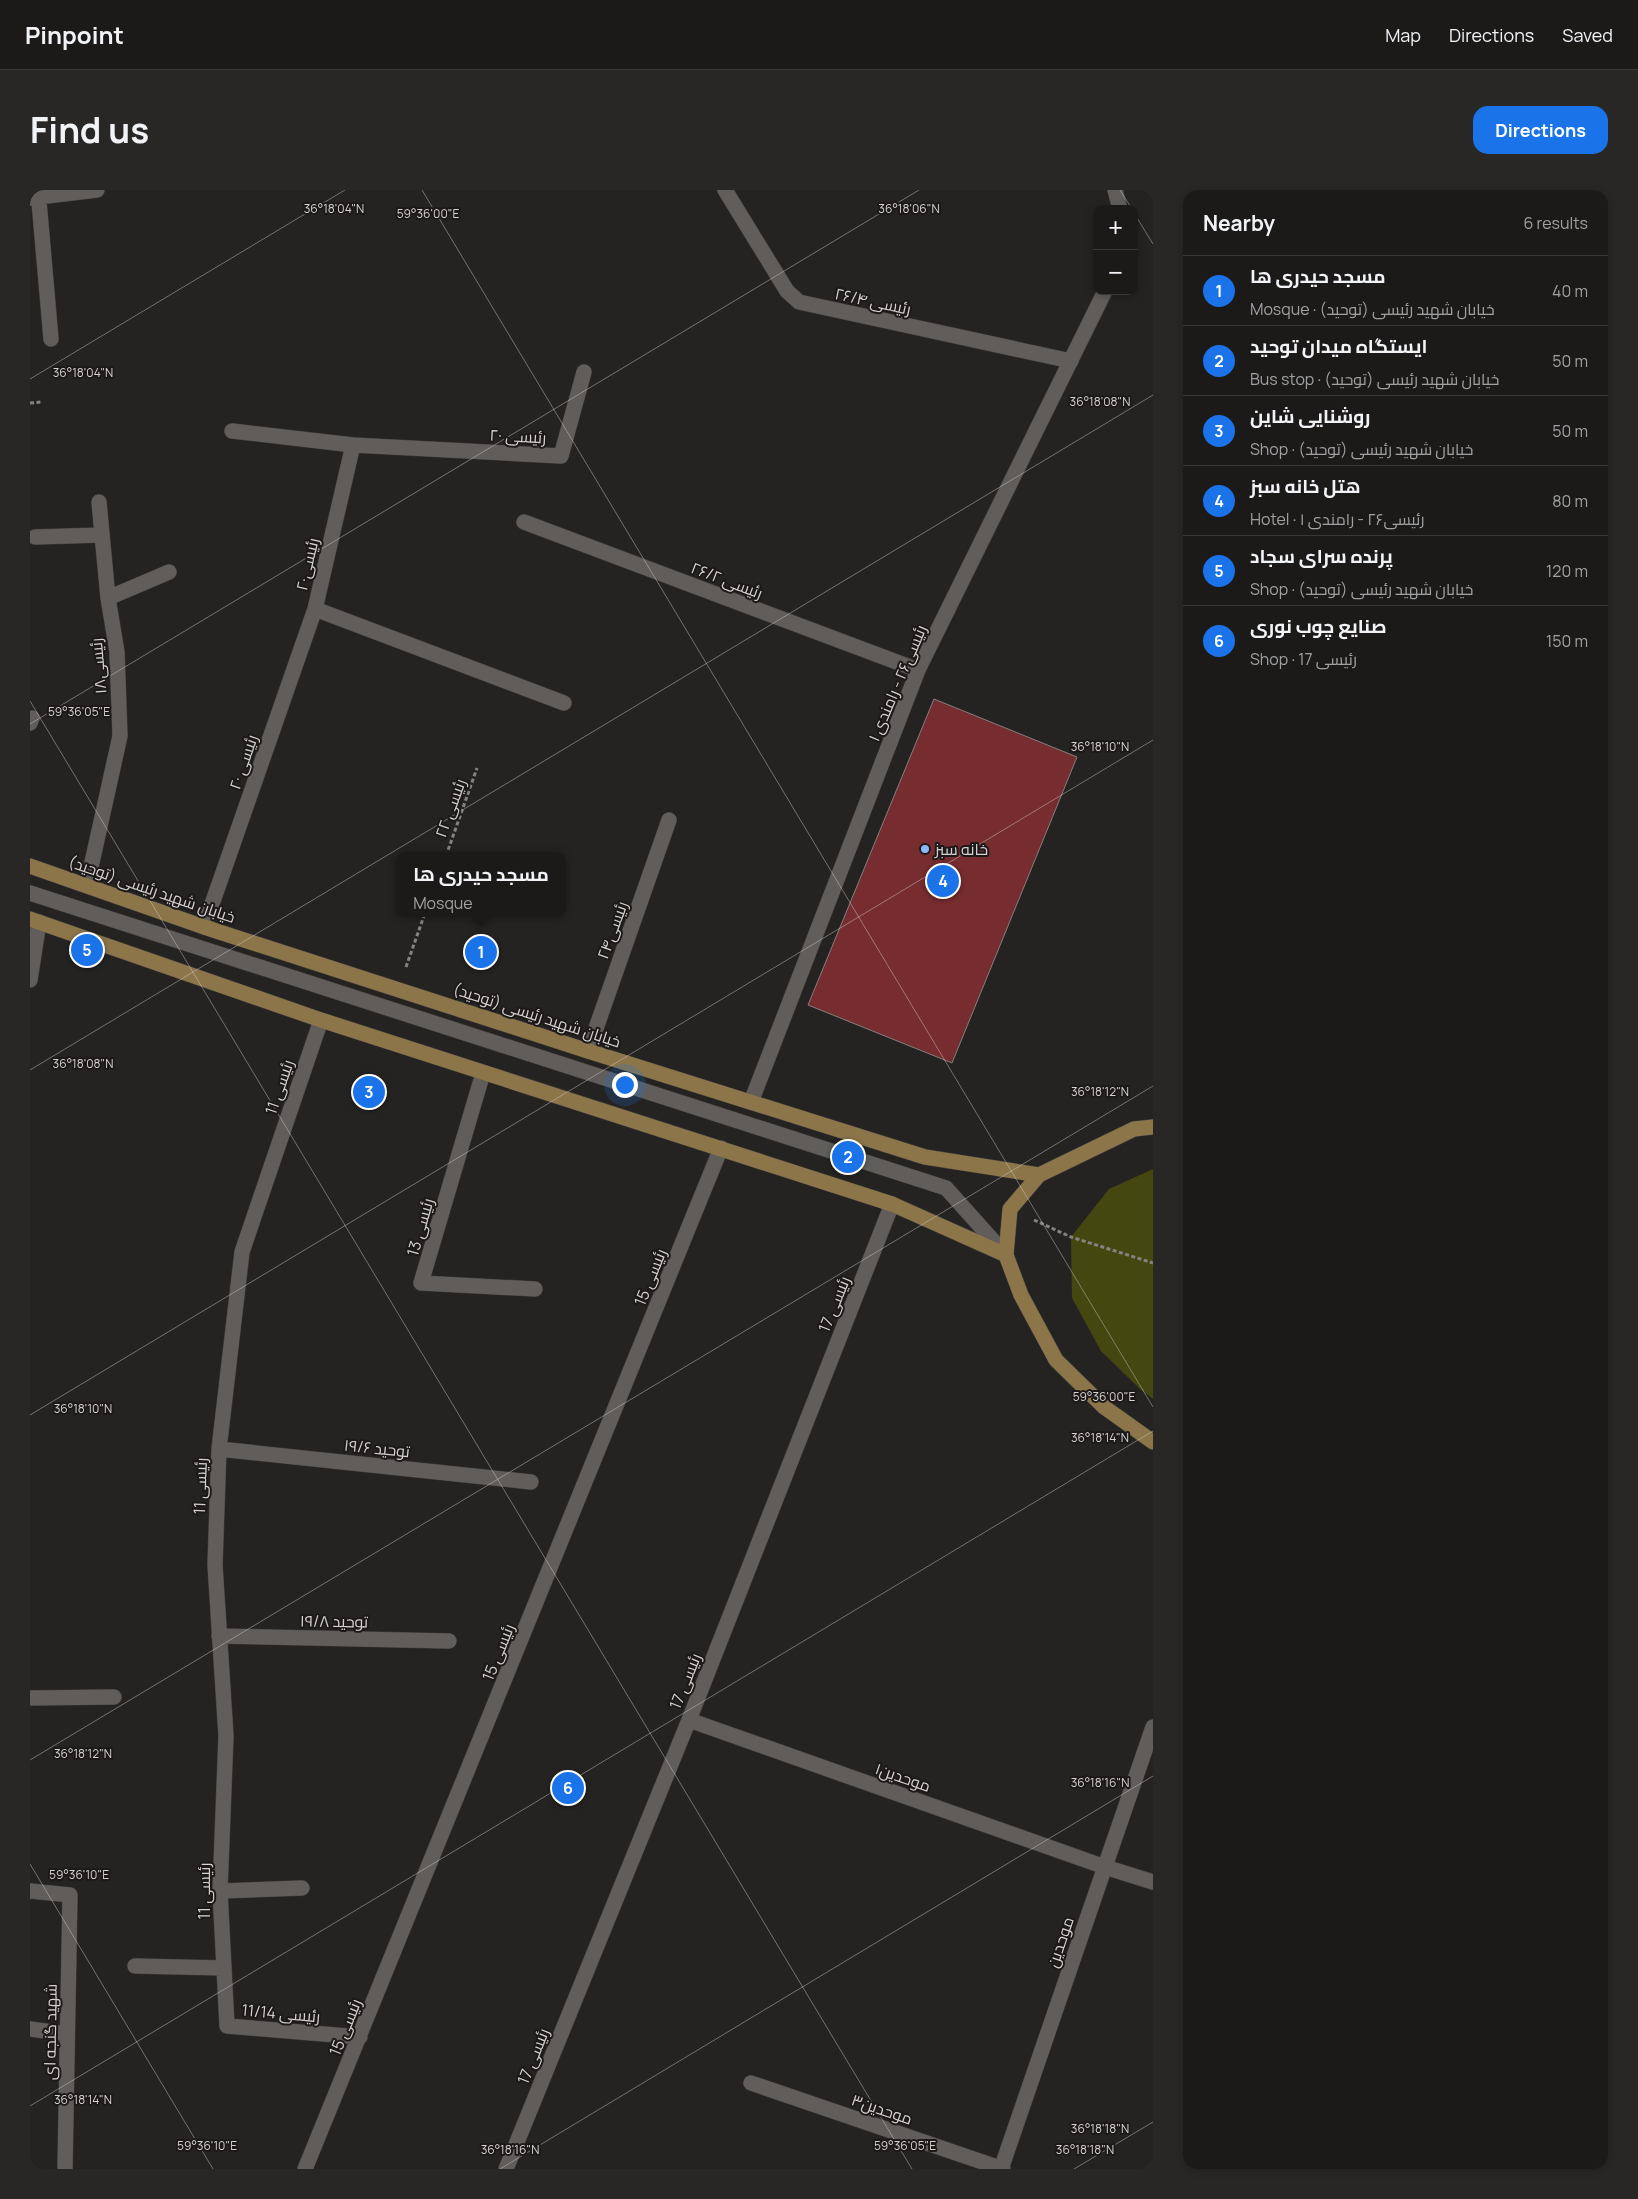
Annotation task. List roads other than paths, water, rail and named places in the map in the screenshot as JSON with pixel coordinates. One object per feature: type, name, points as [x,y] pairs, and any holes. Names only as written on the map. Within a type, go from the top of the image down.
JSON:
[{"type":"main road","name":"خیابان شهید رئیسی (توحید)","points":[[30,866],[204,926],[588,1051],[925,1157],[1039,1175]]},
{"type":"main road","points":[[35,920],[320,1020],[892,1204],[1006,1255]]},
{"type":"main road","points":[[1153,1127],[1134,1129],[1039,1175],[1010,1209],[1006,1255],[1021,1295],[1056,1360],[1104,1407],[1153,1442]]},
{"type":"street","points":[[52,339],[35,195],[97,190]]},
{"type":"street","name":"رئیسی ۲۶/۴","points":[[725,190],[787,291],[799,302],[1071,361]]},
{"type":"street","points":[[1115,190],[1119,205]]},
{"type":"street","name":"رئیسی۲۶ - رامندی ۱","points":[[752,1102],[918,670],[1104,295]]},
{"type":"street","name":"رئیسی ۲۰","points":[[353,445],[561,456],[584,372]]},
{"type":"street","points":[[232,431],[353,445]]},
{"type":"street","name":"رئیسی۲۰","points":[[353,445],[314,609],[564,703]]},
{"type":"street","name":"رئیسی۱۸","points":[[87,885],[120,736],[117,652],[108,598],[99,502]]},
{"type":"street","name":"رئیسی ۲۶/۲","points":[[524,522],[918,670]]},
{"type":"street","points":[[34,537],[102,535]]},
{"type":"street","points":[[108,598],[169,572]]},
{"type":"street","name":"رئیسی ۲۰","points":[[204,926],[314,609]]},
{"type":"street","name":"رئیسی۲۴","points":[[588,1051],[670,820]]},
{"type":"street","points":[[30,894],[946,1188],[1006,1255]]},
{"type":"street","points":[[30,980],[35,920]]},
{"type":"street","name":"رئیسی 11","points":[[224,1968],[220,1891],[226,1736],[215,1565],[219,1449],[242,1252],[320,1020]]},
{"type":"street","name":"رئیسی 13","points":[[483,1072],[422,1283],[535,1289]]},
{"type":"street","name":"رئیسی 15","points":[[305,2169],[721,1148]]},
{"type":"street","name":"رئیسی 17","points":[[506,2169],[689,1720],[892,1204]]},
{"type":"street","name":"توحید ۱۹/۶","points":[[219,1449],[531,1482]]},
{"type":"street","name":"توحید ۱۹/۸","points":[[220,1636],[449,1641]]},
{"type":"street","points":[[30,1698],[114,1697]]},
{"type":"street","name":"موحدین۱","points":[[689,1720],[1153,1882]]},
{"type":"street","name":"موحدین","points":[[1002,2169],[1153,1728]]},
{"type":"street","points":[[220,1891],[302,1888]]},
{"type":"street","name":"شهید گنجه ای","points":[[30,1891],[70,1895],[65,2169]]},
{"type":"street","points":[[135,1966],[224,1968]]},
{"type":"street","name":"رئیسی 11/14","points":[[224,1968],[228,2026],[360,2037]]},
{"type":"street","points":[[30,2029],[67,2034]]},
{"type":"street","name":"موحدین۳","points":[[751,2083],[1002,2169]]},
{"type":"place","name":"خانه سبز","points":[[925,849]]},
{"type":"place","name":"هتل خانه سبز","points":[[943,881]]},
{"type":"place","name":"پرنده سرای سجاد","points":[[87,950]]},
{"type":"place","name":"مسجد حیدری ها","points":[[481,952]]},
{"type":"place","name":"روشنایی شاین","points":[[369,1092]]},
{"type":"place","name":"ایستگاه میدان توحید","points":[[848,1157]]},
{"type":"place","name":"صنایع چوب نوری","points":[[568,1788]]}]
